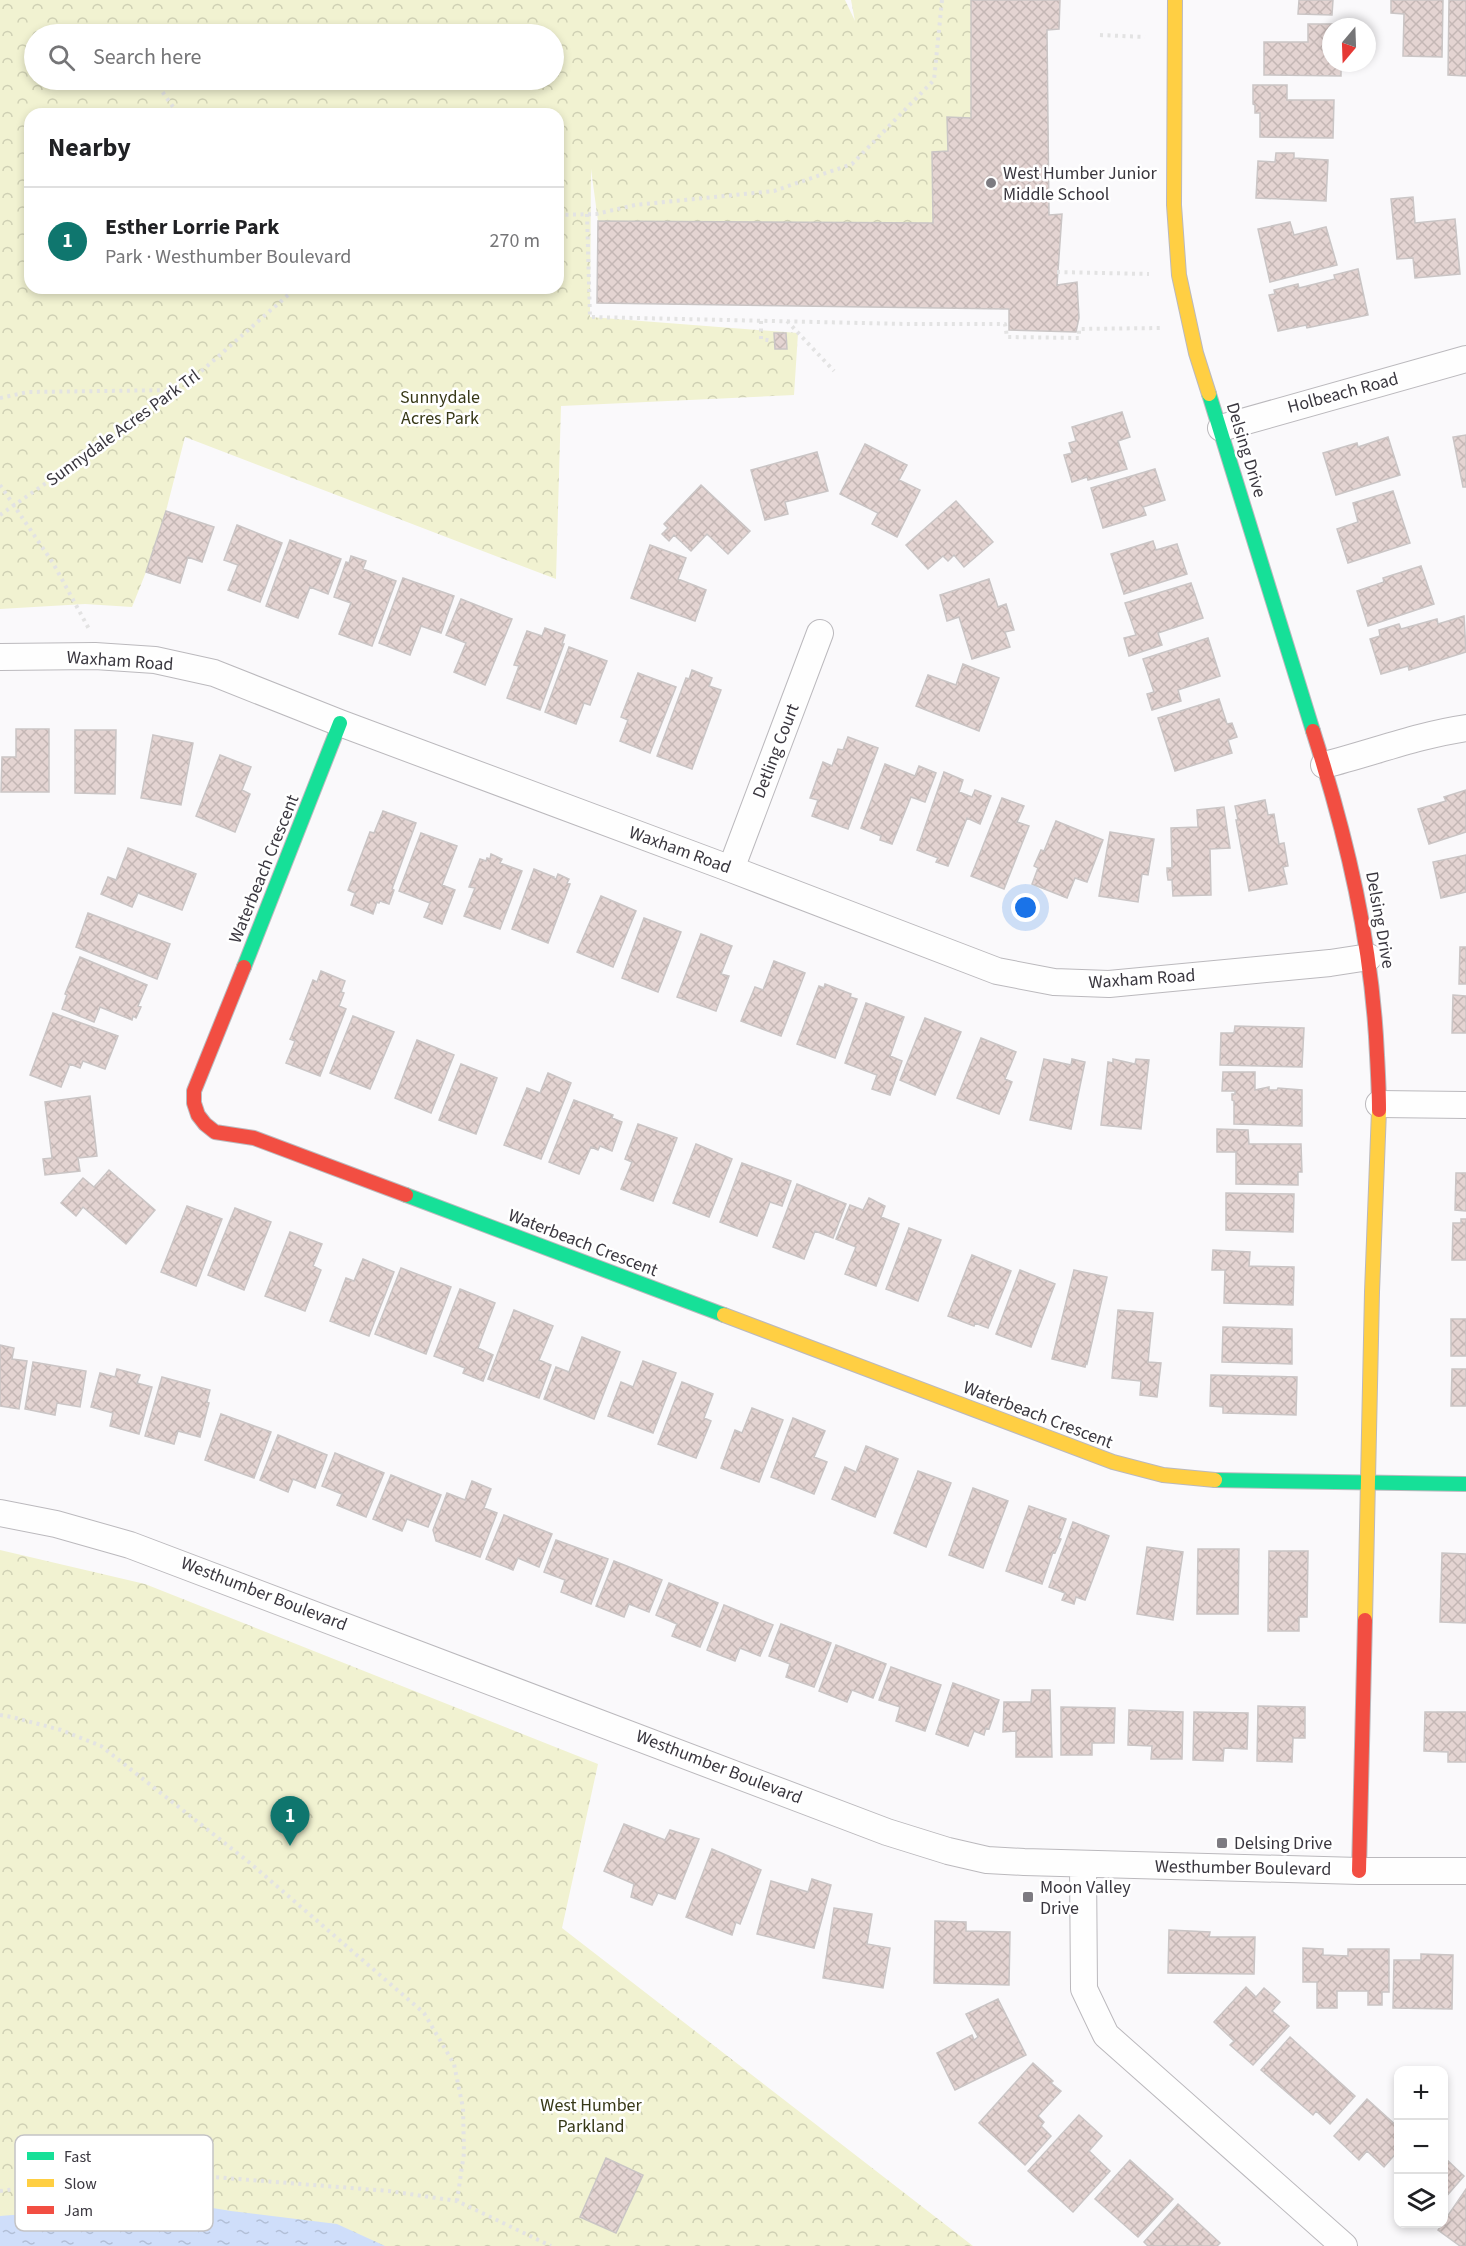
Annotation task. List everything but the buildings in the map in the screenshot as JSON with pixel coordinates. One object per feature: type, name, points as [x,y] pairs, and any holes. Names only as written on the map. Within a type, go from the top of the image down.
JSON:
[{"type":"street","name":"Delsing Drive","points":[[1175,0],[1174,206],[1179,275],[1196,353],[1324,765],[1354,874],[1375,1006],[1379,1104],[1372,1292],[1359,1870]]},
{"type":"street","name":"Holbeach Road","points":[[1221,428],[1466,360]]},
{"type":"street","name":"Detling Court","points":[[731,869],[820,633]]},
{"type":"street","name":"Waxham Road","points":[[0,657],[95,656],[155,660],[214,673],[340,723],[997,971],[1054,982],[1109,984],[1330,963],[1369,957]]},
{"type":"street","name":"Waterbeach Crescent","points":[[340,723],[194,1091],[192,1103],[201,1119],[216,1132],[254,1138],[1113,1462],[1163,1475],[1231,1482],[1466,1484]]},
{"type":"street","points":[[1324,765],[1435,733],[1466,728]]},
{"type":"street","points":[[1379,1104],[1466,1105]]},
{"type":"street","name":"Westhumber Boulevard","points":[[0,1513],[56,1524],[160,1555],[887,1832],[948,1851],[987,1860],[1083,1864],[1466,1871]]},
{"type":"street","points":[[1083,1864],[1084,1989],[1106,2035],[1344,2246]]},
{"type":"path","points":[[564,214],[596,214],[634,206],[774,191],[852,164],[934,80],[942,0]]},
{"type":"path","points":[[1100,35],[1176,38]]},
{"type":"path","points":[[161,90],[174,108]]},
{"type":"path","points":[[587,214],[590,317],[1005,324],[1007,337],[1079,338],[1079,329],[1191,327]]},
{"type":"path","points":[[1057,272],[1179,275]]},
{"type":"path","name":"Sunnydale Acres Park Trl","points":[[0,515],[180,390],[289,294]]},
{"type":"path","points":[[761,321],[761,339],[773,341]]},
{"type":"path","points":[[787,321],[834,371]]},
{"type":"path","points":[[0,398],[28,392],[180,390]]},
{"type":"path","points":[[0,485],[15,505],[88,625],[95,656]]},
{"type":"path","points":[[0,1715],[12,1716],[61,1730],[101,1746],[249,1863],[424,2013],[454,2064],[463,2108],[464,2153],[457,2201]]},
{"type":"path","points":[[213,2177],[337,2186],[457,2201],[551,2246]]},
{"type":"path","points":[[0,2190],[15,2188]]},
{"type":"green space","name":"Sunnydale Acres Park","points":[[0,0],[845,0],[855,21],[851,0],[971,0],[971,118],[948,151],[932,152],[933,223],[598,221],[591,169],[590,317],[798,333],[794,395],[561,406],[556,579],[185,437],[166,511],[132,607],[85,604],[0,609]]},
{"type":"green space","name":"West Humber Parkland","points":[[0,1550],[145,1584],[598,1764],[562,1928],[973,2246],[0,2246]]},
{"type":"water","points":[[213,2208],[337,2224],[385,2246],[0,2246],[0,2216],[15,2215],[15,2231],[213,2231]]},
{"type":"traffic: fast","points":[[1209,394],[1313,731]]},
{"type":"traffic: fast","points":[[244,967],[340,723]]},
{"type":"traffic: fast","points":[[406,1195],[724,1315]]},
{"type":"traffic: fast","points":[[1215,1480],[1466,1484]]},
{"type":"traffic: slow","points":[[1175,0],[1174,205],[1179,275],[1196,353],[1209,394]]},
{"type":"traffic: slow","points":[[1365,1620],[1372,1292],[1379,1110]]},
{"type":"traffic: slow","points":[[724,1315],[1113,1462],[1163,1475],[1215,1480]]},
{"type":"traffic: jam","points":[[1313,731],[1337,811],[1364,931],[1374,1013],[1379,1110]]},
{"type":"traffic: jam","points":[[244,967],[194,1091],[194,1103],[198,1115],[215,1132],[254,1138],[406,1195]]},
{"type":"traffic: jam","points":[[1359,1871],[1365,1620]]},
{"type":"place","name":"West Humber Junior Middle School","points":[[991,183]]},
{"type":"place","name":"Delsing Drive","points":[[1222,1843]]},
{"type":"place","name":"Esther Lorrie Park","points":[[290,1846]]},
{"type":"place","name":"Moon Valley Drive","points":[[1028,1897]]}]
